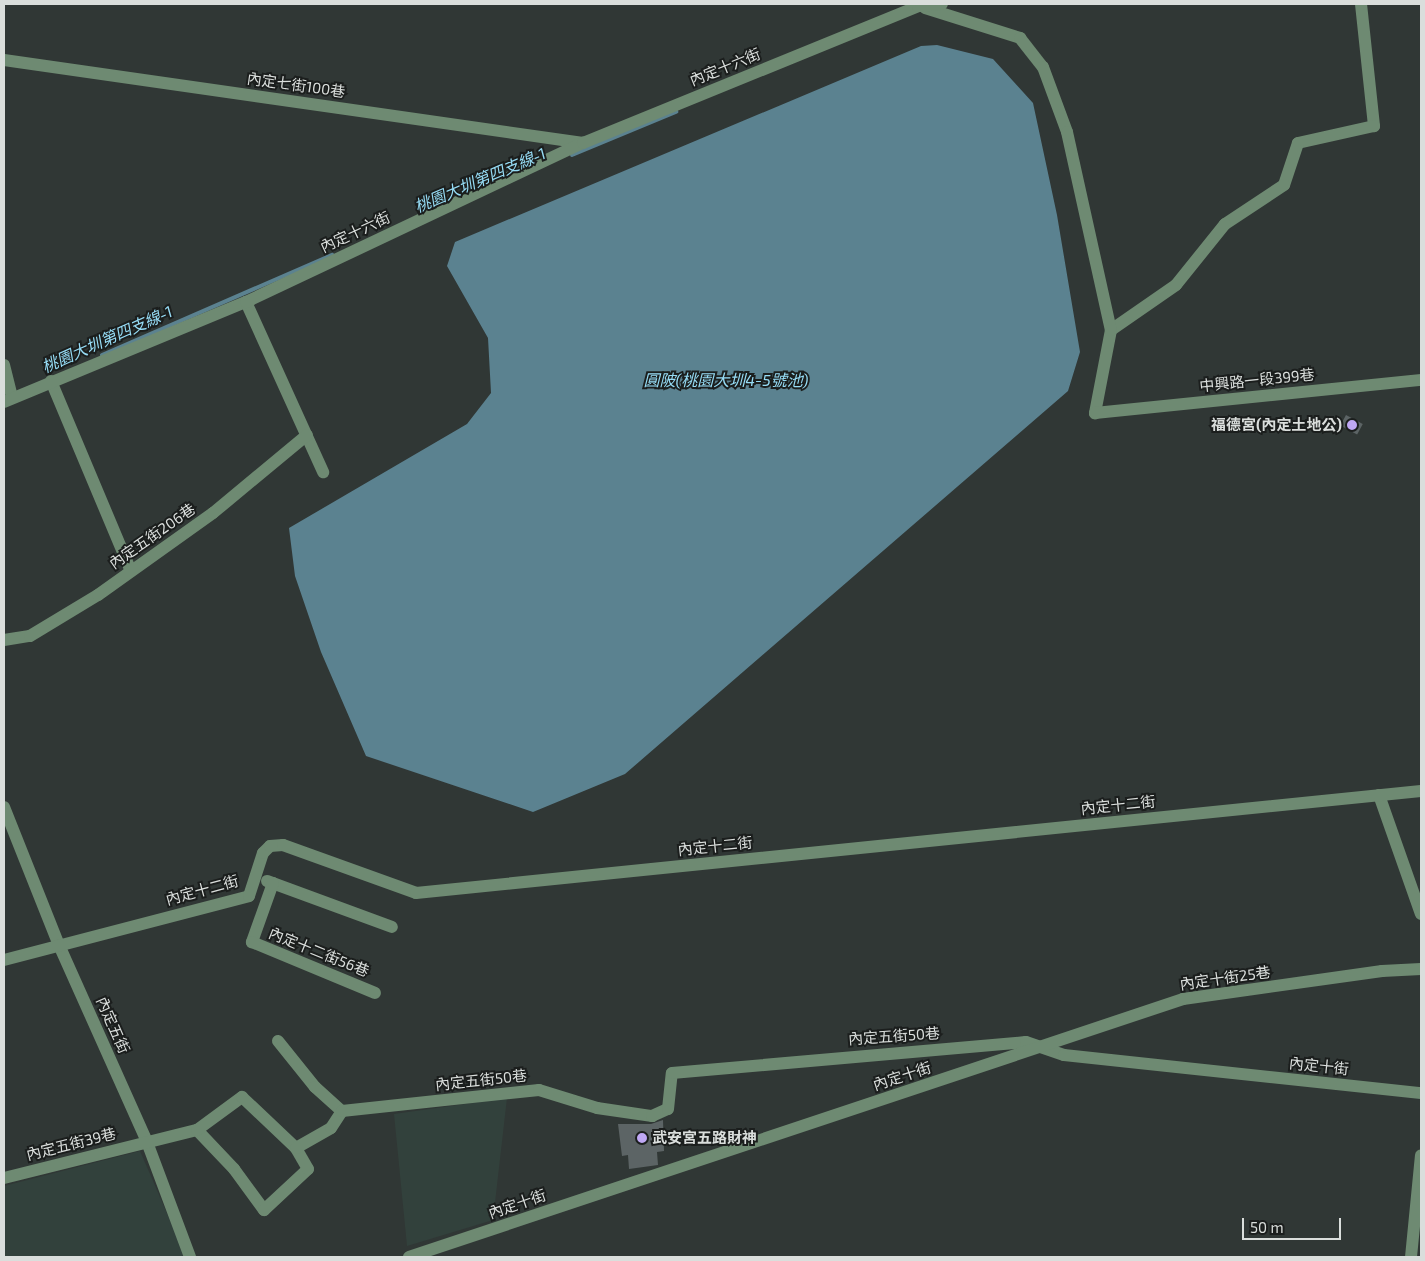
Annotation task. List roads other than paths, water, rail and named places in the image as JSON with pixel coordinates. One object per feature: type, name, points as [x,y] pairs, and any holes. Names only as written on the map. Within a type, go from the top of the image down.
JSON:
[{"type":"street","name":"內定十六街","points":[[8,400],[51,380],[246,302],[583,143],[918,6],[942,4]]},
{"type":"street","points":[[918,6],[1020,38],[1043,67],[1067,132],[1111,330],[1176,285],[1225,224],[1284,185],[1298,143],[1374,126],[1361,4]]},
{"type":"street","name":"內定七街100巷","points":[[4,60],[583,143]]},
{"type":"street","points":[[246,302],[323,472]]},
{"type":"street","name":"中興路一段399巷","points":[[1111,330],[1095,412],[1421,380]]},
{"type":"street","points":[[4,366],[8,400]]},
{"type":"street","points":[[51,380],[130,569]]},
{"type":"street","name":"內定五街206巷","points":[[4,640],[30,636],[98,595],[130,569],[213,513],[307,435]]},
{"type":"street","name":"內定十二街","points":[[59,945],[249,896],[257,878],[263,853],[270,846],[277,845],[416,893],[1421,791]]},
{"type":"street","points":[[1379,795],[1421,914]]},
{"type":"street","name":"內定五街","points":[[4,807],[59,945],[147,1142],[190,1257]]},
{"type":"street","points":[[257,878],[392,927]]},
{"type":"street","name":"內定十二街56巷","points":[[273,883],[252,942],[375,993]]},
{"type":"street","points":[[4,960],[59,945]]},
{"type":"street","name":"內定十街25巷","points":[[1039,1048],[1183,999],[1382,971],[1421,969]]},
{"type":"street","points":[[278,1041],[315,1087],[342,1111],[332,1128],[296,1148]]},
{"type":"street","name":"內定五街50巷","points":[[342,1111],[539,1090],[596,1108],[652,1116],[668,1109],[672,1073],[1026,1042],[1039,1048]]},
{"type":"street","name":"內定十街","points":[[409,1257],[1039,1048],[1064,1055],[1421,1093]]},
{"type":"street","points":[[147,1142],[196,1130],[242,1097],[296,1148],[308,1170],[264,1210],[234,1169],[196,1130]]},
{"type":"street","name":"內定五街39巷","points":[[4,1178],[147,1142]]},
{"type":"street","points":[[1411,1257],[1421,1154]]},
{"type":"water","name":"圓陂(桃園大圳4-5號池)","points":[[937,45],[993,59],[1033,103],[1057,215],[1080,352],[1068,391],[625,774],[533,812],[366,756],[321,652],[295,576],[289,528],[467,424],[491,393],[488,338],[447,266],[455,242],[921,46]]},
{"type":"waterway","name":"桃園大圳第四支線-1","points":[[572,155],[676,112]]},
{"type":"waterway","name":"桃園大圳第四支線-1","points":[[102,355],[332,255]]},
{"type":"place","name":"福德宮(內定土地公)","points":[[1352,425]]},
{"type":"place","name":"武安宮五路財神","points":[[642,1138]]}]
